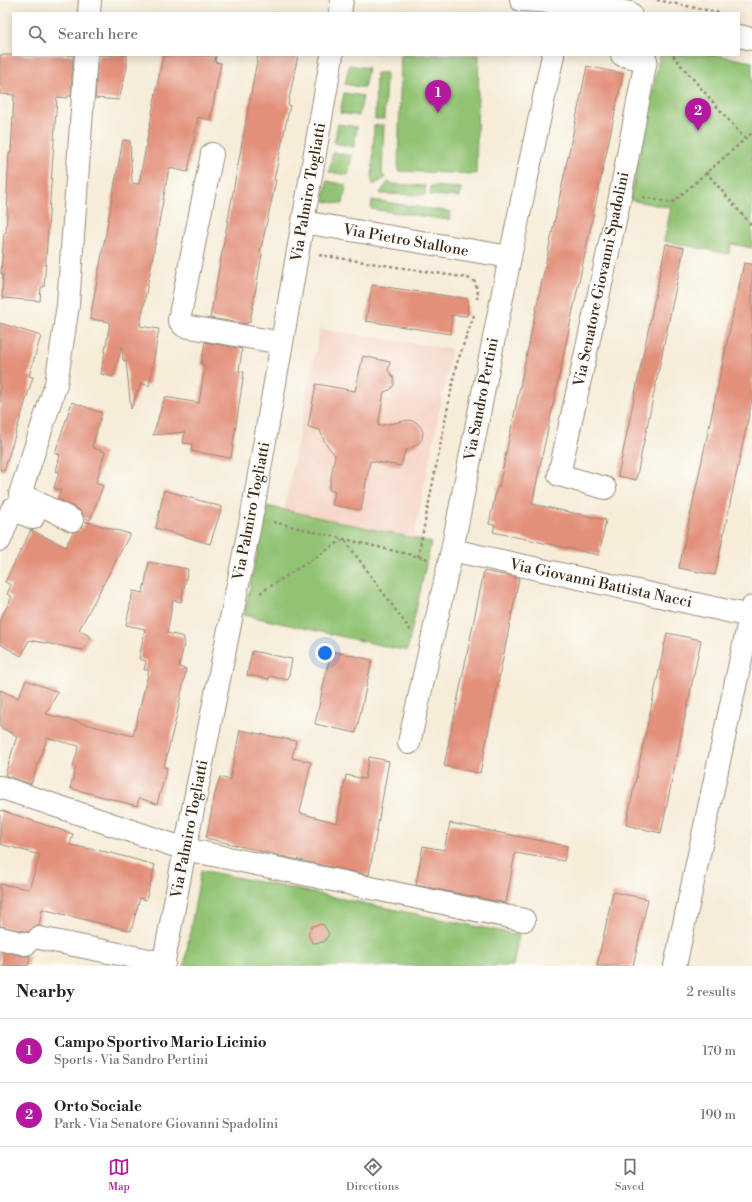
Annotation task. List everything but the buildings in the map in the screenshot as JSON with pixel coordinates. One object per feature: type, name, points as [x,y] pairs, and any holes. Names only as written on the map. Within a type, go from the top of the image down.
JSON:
[{"type":"street","points":[[89,12],[90,0]]},
{"type":"street","points":[[340,12],[342,0]]},
{"type":"street","points":[[521,0],[584,4],[625,12]]},
{"type":"street","points":[[740,36],[752,40]]},
{"type":"street","points":[[72,520],[20,494],[56,384],[68,305],[86,56]]},
{"type":"street","name":"Via Palmiro Togliatti","points":[[164,964],[184,849],[251,517],[332,56]]},
{"type":"street","name":"Via Sandro Pertini","points":[[410,744],[553,56]]},
{"type":"street","name":"Via Senatore Giovanni Spadolini","points":[[605,488],[559,475],[618,202],[646,60],[627,56]]},
{"type":"street","points":[[212,154],[179,320],[184,326],[282,343]]},
{"type":"street","name":"Via Pietro Stallone","points":[[303,222],[510,257]]},
{"type":"street","points":[[0,540],[12,509],[33,518]]},
{"type":"street","name":"Via Giovanni Battista Nacci","points":[[450,557],[751,611]]},
{"type":"street","points":[[675,966],[751,611]]},
{"type":"street","points":[[0,787],[184,849],[524,920]]},
{"type":"street","points":[[0,938],[33,941],[164,964]]},
{"type":"path","points":[[657,0],[716,12]]},
{"type":"path","points":[[674,56],[745,140]]},
{"type":"path","points":[[650,199],[672,203],[752,133]]},
{"type":"path","points":[[706,172],[752,226]]},
{"type":"path","points":[[317,254],[468,278],[475,282],[478,294],[477,300]]},
{"type":"path","points":[[418,557],[456,366],[476,307]]},
{"type":"path","points":[[251,517],[418,557],[450,557]]},
{"type":"path","points":[[232,610],[344,539]]},
{"type":"path","points":[[344,539],[429,655]]},
{"type":"shaded area","points":[[320,329],[452,349],[414,538],[284,510]]},
{"type":"green space","points":[[401,56],[479,56],[476,174],[398,171]]},
{"type":"green space","points":[[660,56],[722,56],[752,62],[752,248],[731,244],[729,254],[664,241],[671,208],[630,200]]},
{"type":"green space","points":[[349,65],[368,68],[364,88],[345,84]]},
{"type":"green space","points":[[376,73],[386,73],[384,119],[375,119]]},
{"type":"green space","points":[[344,93],[363,96],[359,116],[340,113]]},
{"type":"green space","points":[[338,124],[357,127],[354,147],[334,143]]},
{"type":"green space","points":[[374,125],[384,125],[382,173],[385,178],[374,185],[372,183]]},
{"type":"green space","points":[[333,152],[352,156],[348,175],[329,172]]},
{"type":"green space","points":[[327,181],[346,185],[343,204],[324,201]]},
{"type":"green space","points":[[388,182],[394,184],[425,186],[425,195],[381,194],[380,193]]},
{"type":"green space","points":[[431,186],[461,188],[460,197],[430,195]]},
{"type":"green space","points":[[372,200],[451,212],[449,220],[371,209]]},
{"type":"green space","points":[[267,506],[431,542],[407,651],[244,615]]},
{"type":"green space","points":[[201,870],[519,935],[513,966],[184,966]]},
{"type":"place","name":"Campo Sportivo Mario Licinio","points":[[438,113]]},
{"type":"place","name":"Orto Sociale","points":[[698,131]]}]
